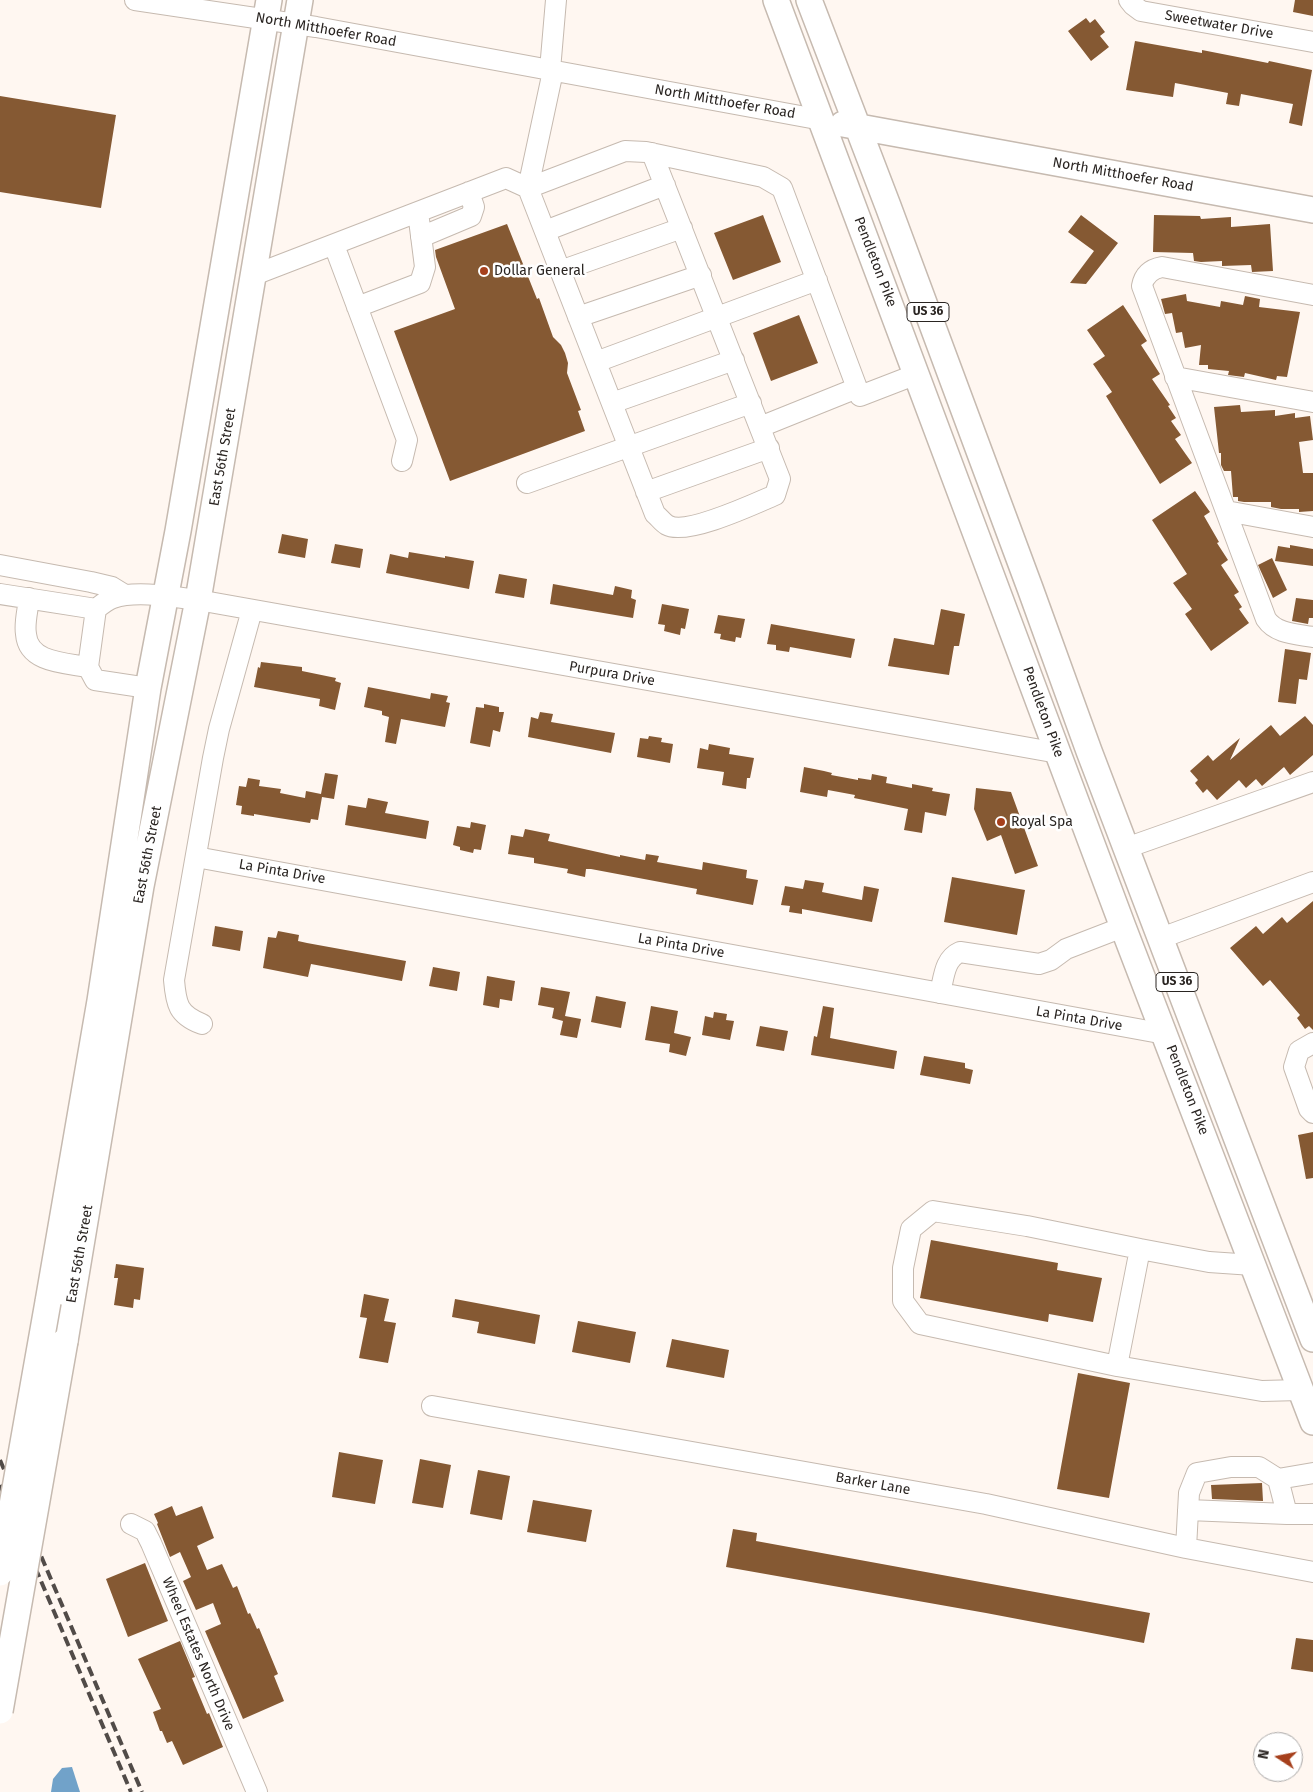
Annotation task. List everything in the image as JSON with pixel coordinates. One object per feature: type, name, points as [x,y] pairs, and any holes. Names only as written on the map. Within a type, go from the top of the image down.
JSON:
[{"type":"main road","name":"Pendleton Pike","points":[[776,0],[1123,927],[1313,1422]]},
{"type":"main road","name":"Pendleton Pike","points":[[809,0],[1030,588],[1088,751],[1308,1312],[1313,1339]]},
{"type":"main road","name":"East 56th Street","points":[[0,1573],[100,1001],[148,688],[166,595],[267,9]]},
{"type":"main road","name":"East 56th Street","points":[[0,1711],[65,1342],[141,886],[198,600],[298,12]]},
{"type":"main road","name":"North Mitthoefer Road","points":[[822,120],[1313,210]]},
{"type":"street","name":"North Mitthoefer Road","points":[[136,0],[298,12],[551,70],[822,120]]},
{"type":"street","points":[[556,0],[551,70],[528,188],[655,514],[667,525],[680,528],[704,523],[775,495],[780,479],[652,153]]},
{"type":"street","name":"Sweetwater Drive","points":[[1129,0],[1141,11],[1313,42]]},
{"type":"street","points":[[254,275],[506,178],[528,188],[625,150],[652,153],[763,177],[782,188],[860,396],[917,374]]},
{"type":"street","points":[[545,231],[665,185]]},
{"type":"street","points":[[422,237],[471,216],[474,207],[469,192]]},
{"type":"street","points":[[357,307],[420,283],[425,267],[418,212]]},
{"type":"street","points":[[560,271],[682,228]]},
{"type":"street","points":[[334,244],[406,440],[402,461]]},
{"type":"street","points":[[1313,294],[1165,268],[1154,269],[1144,278],[1142,286],[1268,622],[1280,631],[1313,637]]},
{"type":"street","points":[[578,317],[701,275]]},
{"type":"street","points":[[596,362],[817,280]]},
{"type":"street","points":[[612,403],[734,360]]},
{"type":"street","points":[[1175,377],[1313,402]]},
{"type":"street","points":[[760,427],[857,388]]},
{"type":"street","points":[[527,483],[751,403]]},
{"type":"street","points":[[646,492],[769,448]]},
{"type":"street","points":[[1226,511],[1313,527]]},
{"type":"street","points":[[0,565],[112,587],[125,595]]},
{"type":"street","points":[[0,594],[96,609],[111,598],[125,595]]},
{"type":"street","name":"Purpura Drive","points":[[125,595],[166,595],[198,600],[1058,753]]},
{"type":"street","points":[[29,598],[26,635],[29,646],[46,659],[88,666]]},
{"type":"street","points":[[96,609],[88,666],[95,680],[148,688]]},
{"type":"street","points":[[202,1024],[192,1020],[179,1008],[176,1001],[174,980],[219,729],[252,610]]},
{"type":"street","points":[[1126,848],[1313,782]]},
{"type":"street","name":"La Pinta Drive","points":[[196,857],[1165,1034]]},
{"type":"street","points":[[1161,938],[1313,882]]},
{"type":"street","points":[[940,993],[949,961],[953,955],[960,952],[1038,964],[1051,960],[1066,949],[1123,927]]},
{"type":"street","points":[[1313,1043],[1299,1052],[1294,1067],[1309,1109],[1313,1113]]},
{"type":"street","points":[[1253,1265],[1209,1262],[1027,1226],[933,1211],[911,1230],[904,1268],[903,1301],[920,1324],[1116,1366],[1262,1392],[1300,1390]]},
{"type":"street","points":[[1116,1366],[1140,1249]]},
{"type":"street","name":"Barker Lane","points":[[432,1406],[986,1504],[1186,1548],[1313,1572]]},
{"type":"street","points":[[1186,1548],[1189,1493],[1197,1473],[1231,1466],[1259,1467],[1278,1479],[1313,1473]]},
{"type":"street","points":[[1278,1479],[1287,1514]]},
{"type":"street","points":[[1188,1510],[1313,1514]]},
{"type":"street","name":"Wheel Estates North Drive","points":[[131,1524],[142,1529],[148,1537],[257,1792]]},
{"type":"water","points":[[72,1767],[80,1792],[51,1792],[53,1779],[62,1768]]},
{"type":"building","points":[[1295,0],[1313,0],[1313,16],[1293,12]]},
{"type":"building","points":[[1086,18],[1090,23],[1095,19],[1105,32],[1100,36],[1109,47],[1091,61],[1068,31]]},
{"type":"building","points":[[1135,41],[1202,53],[1202,50],[1312,70],[1302,126],[1289,123],[1293,104],[1241,94],[1239,106],[1226,104],[1228,93],[1175,83],[1173,97],[1126,90]]},
{"type":"building","points":[[0,96],[116,115],[101,208],[0,192]]},
{"type":"building","points":[[763,215],[781,262],[733,280],[714,233]]},
{"type":"building","points":[[1081,215],[1118,243],[1086,284],[1070,283],[1094,251],[1068,232]]},
{"type":"building","points":[[1154,215],[1200,216],[1201,219],[1231,217],[1231,227],[1270,224],[1273,271],[1252,272],[1251,265],[1222,266],[1222,261],[1194,261],[1193,253],[1153,252]]},
{"type":"building","points":[[507,224],[537,299],[539,298],[553,337],[561,345],[565,353],[568,363],[567,373],[581,410],[578,411],[585,431],[450,481],[394,331],[455,309],[435,250]]},
{"type":"building","points":[[1186,294],[1187,301],[1220,307],[1221,301],[1243,305],[1245,296],[1260,299],[1259,307],[1300,312],[1287,377],[1277,376],[1276,380],[1245,373],[1244,377],[1228,375],[1229,371],[1208,369],[1208,365],[1199,365],[1201,345],[1185,348],[1182,332],[1176,333],[1172,313],[1165,314],[1161,299]]},
{"type":"building","points":[[1123,305],[1147,341],[1141,345],[1160,374],[1152,379],[1170,405],[1168,406],[1176,418],[1171,421],[1181,435],[1175,439],[1192,463],[1160,484],[1106,396],[1112,392],[1093,364],[1105,356],[1087,330]]},
{"type":"building","points":[[799,315],[818,363],[771,381],[753,333]]},
{"type":"building","points":[[1240,405],[1241,412],[1275,410],[1275,416],[1295,413],[1295,418],[1310,416],[1313,440],[1299,442],[1303,473],[1313,473],[1313,511],[1299,512],[1299,509],[1281,509],[1271,507],[1271,502],[1244,502],[1238,501],[1238,497],[1233,497],[1231,471],[1224,471],[1221,465],[1214,407]]},
{"type":"building","points":[[1195,491],[1210,512],[1204,516],[1219,542],[1217,543],[1228,560],[1221,565],[1239,592],[1234,595],[1242,607],[1239,609],[1249,623],[1211,651],[1185,614],[1192,609],[1173,583],[1187,574],[1152,520]]},
{"type":"building","points":[[282,534],[308,539],[305,558],[278,553]]},
{"type":"building","points":[[335,544],[363,549],[360,568],[331,563]]},
{"type":"building","points":[[1290,545],[1313,549],[1313,566],[1275,561],[1278,546],[1290,548]]},
{"type":"building","points":[[409,552],[474,561],[469,589],[386,573],[390,554],[408,558]]},
{"type":"building","points":[[1272,558],[1287,590],[1273,598],[1258,565]]},
{"type":"building","points":[[499,574],[527,579],[524,598],[495,593]]},
{"type":"building","points":[[553,584],[613,595],[615,586],[632,590],[631,598],[636,600],[633,618],[550,604]]},
{"type":"building","points":[[1296,598],[1313,600],[1313,618],[1309,618],[1308,624],[1292,621]]},
{"type":"building","points":[[662,604],[689,609],[685,629],[681,628],[680,635],[664,631],[665,625],[658,624]]},
{"type":"building","points":[[941,609],[965,614],[959,646],[954,646],[949,675],[888,666],[894,638],[934,645]]},
{"type":"building","points":[[718,615],[745,619],[741,638],[736,637],[735,642],[720,639],[721,634],[714,633]]},
{"type":"building","points":[[771,624],[855,639],[851,658],[790,647],[789,652],[776,650],[776,645],[767,644]]},
{"type":"building","points":[[1285,649],[1311,653],[1307,680],[1299,679],[1296,704],[1278,702]]},
{"type":"building","points":[[261,662],[302,667],[302,671],[336,678],[335,681],[341,683],[335,710],[319,706],[320,699],[254,687],[258,667],[260,668]]},
{"type":"building","points":[[368,687],[430,699],[431,693],[448,696],[446,702],[450,703],[445,727],[401,719],[396,744],[385,742],[389,717],[382,715],[382,711],[364,707]]},
{"type":"building","points":[[484,704],[499,707],[499,712],[504,712],[500,732],[493,730],[490,747],[470,743],[476,707],[484,708]]},
{"type":"building","points":[[540,712],[553,714],[551,722],[615,733],[611,753],[528,737],[531,717],[538,719]]},
{"type":"building","points":[[1305,716],[1313,725],[1313,755],[1290,775],[1284,767],[1262,786],[1256,779],[1246,788],[1239,780],[1217,800],[1207,789],[1203,793],[1195,783],[1198,780],[1190,771],[1208,755],[1213,761],[1240,738],[1230,760],[1271,725],[1280,736]]},
{"type":"building","points":[[649,736],[662,738],[661,742],[673,744],[670,763],[637,757],[640,738],[648,739]]},
{"type":"building","points":[[709,744],[730,748],[729,754],[754,758],[750,778],[747,778],[746,789],[722,785],[724,772],[697,768],[700,748],[708,750]]},
{"type":"building","points":[[804,767],[858,780],[858,778],[871,780],[872,774],[887,777],[886,783],[912,788],[912,784],[933,788],[932,791],[950,794],[946,816],[925,812],[922,833],[904,830],[908,809],[854,798],[855,795],[828,790],[827,797],[800,792]]},
{"type":"building","points":[[325,773],[338,775],[334,799],[322,797],[318,820],[311,819],[310,823],[254,814],[254,816],[241,814],[242,806],[236,805],[239,786],[246,787],[248,778],[260,780],[259,786],[281,789],[280,793],[305,798],[306,791],[321,794]]},
{"type":"building","name":"Royal Spa","points":[[976,788],[1011,792],[1038,866],[1015,874],[1001,835],[987,841],[974,809]]},
{"type":"building","points":[[368,798],[388,802],[385,813],[429,821],[426,839],[345,825],[348,805],[366,808]]},
{"type":"building","points":[[471,822],[486,825],[481,850],[474,849],[473,853],[460,850],[460,847],[453,845],[457,826],[470,828]]},
{"type":"building","points":[[525,829],[550,834],[548,841],[620,857],[620,855],[645,860],[646,854],[659,856],[657,862],[702,870],[703,862],[747,870],[746,878],[758,880],[753,905],[696,894],[697,889],[591,869],[586,869],[585,877],[567,873],[568,869],[534,863],[534,858],[508,854],[511,835],[523,837]]},
{"type":"building","points":[[952,877],[1025,890],[1017,935],[944,922]]},
{"type":"building","points":[[805,880],[824,883],[822,892],[862,900],[864,886],[879,889],[872,922],[802,909],[802,914],[789,912],[790,906],[781,905],[785,886],[803,889]]},
{"type":"building","points":[[1313,901],[1313,1030],[1309,1026],[1305,1029],[1297,1018],[1300,1015],[1270,980],[1263,986],[1230,948],[1256,926],[1263,934],[1282,917],[1287,923]]},
{"type":"building","points":[[215,926],[243,931],[240,951],[212,946]]},
{"type":"building","points":[[278,931],[299,935],[298,941],[406,961],[402,981],[311,964],[308,977],[263,968],[268,937],[276,938]]},
{"type":"building","points":[[433,967],[460,972],[457,991],[429,986]]},
{"type":"building","points":[[487,976],[515,981],[512,1001],[500,999],[499,1008],[483,1005]]},
{"type":"building","points":[[541,987],[570,992],[565,1016],[581,1019],[577,1038],[560,1035],[563,1021],[552,1018],[554,1008],[538,1005]]},
{"type":"building","points":[[596,996],[626,1002],[621,1028],[591,1022]]},
{"type":"building","points":[[651,1006],[678,1011],[674,1033],[691,1037],[686,1056],[669,1052],[670,1044],[645,1040]]},
{"type":"building","points":[[823,1006],[834,1008],[830,1038],[897,1051],[894,1069],[811,1055],[814,1036],[817,1037]]},
{"type":"building","points":[[714,1012],[727,1014],[726,1020],[734,1021],[730,1040],[702,1035],[705,1016],[713,1018]]},
{"type":"building","points":[[760,1026],[788,1031],[784,1051],[756,1046]]},
{"type":"building","points":[[924,1056],[965,1063],[965,1068],[973,1070],[970,1084],[920,1075]]},
{"type":"building","points":[[1313,1132],[1313,1178],[1306,1179],[1298,1135]]},
{"type":"building","points":[[931,1240],[1058,1263],[1057,1270],[1102,1278],[1093,1322],[1049,1314],[1048,1322],[920,1298]]},
{"type":"building","points":[[116,1264],[144,1268],[140,1300],[134,1299],[133,1308],[114,1305],[118,1278],[114,1278]]},
{"type":"building","points":[[364,1294],[389,1299],[384,1321],[396,1323],[388,1363],[359,1358],[367,1318],[360,1317]]},
{"type":"building","points":[[455,1299],[540,1315],[535,1344],[477,1333],[479,1322],[452,1317]]},
{"type":"building","points":[[578,1321],[636,1332],[630,1363],[572,1352]]},
{"type":"building","points":[[672,1339],[729,1350],[724,1378],[666,1367]]},
{"type":"building","points":[[1078,1373],[1130,1383],[1109,1498],[1057,1489]]},
{"type":"building","points":[[339,1452],[383,1460],[375,1504],[332,1497]]},
{"type":"building","points":[[420,1459],[451,1465],[443,1508],[412,1503]]},
{"type":"building","points":[[478,1470],[510,1476],[502,1520],[470,1514]]},
{"type":"building","points":[[1262,1483],[1263,1501],[1212,1499],[1211,1485]]},
{"type":"building","points":[[533,1500],[592,1510],[586,1542],[527,1532]]},
{"type":"building","points":[[172,1506],[176,1516],[202,1506],[214,1538],[197,1546],[207,1570],[222,1564],[233,1588],[237,1586],[248,1614],[250,1613],[257,1629],[259,1628],[278,1674],[274,1676],[284,1701],[243,1719],[205,1631],[221,1624],[213,1603],[196,1610],[183,1581],[191,1577],[180,1552],[170,1557],[157,1524],[154,1514]]},
{"type":"building","points":[[733,1529],[757,1533],[756,1541],[1150,1613],[1144,1643],[726,1567]]},
{"type":"building","points":[[145,1563],[168,1621],[128,1637],[106,1579]]},
{"type":"building","points":[[1296,1638],[1313,1640],[1313,1672],[1291,1669]]},
{"type":"building","points":[[180,1641],[195,1677],[192,1678],[223,1747],[183,1765],[172,1741],[167,1743],[162,1731],[160,1731],[153,1712],[161,1709],[138,1659]]},
{"type":"railway","points":[[0,1460],[142,1792]]},
{"type":"railway","points":[[0,1485],[131,1792]]},
{"type":"place","name":"Dollar General","points":[[484,271]]},
{"type":"place","name":"Royal Spa","points":[[1001,822]]}]
